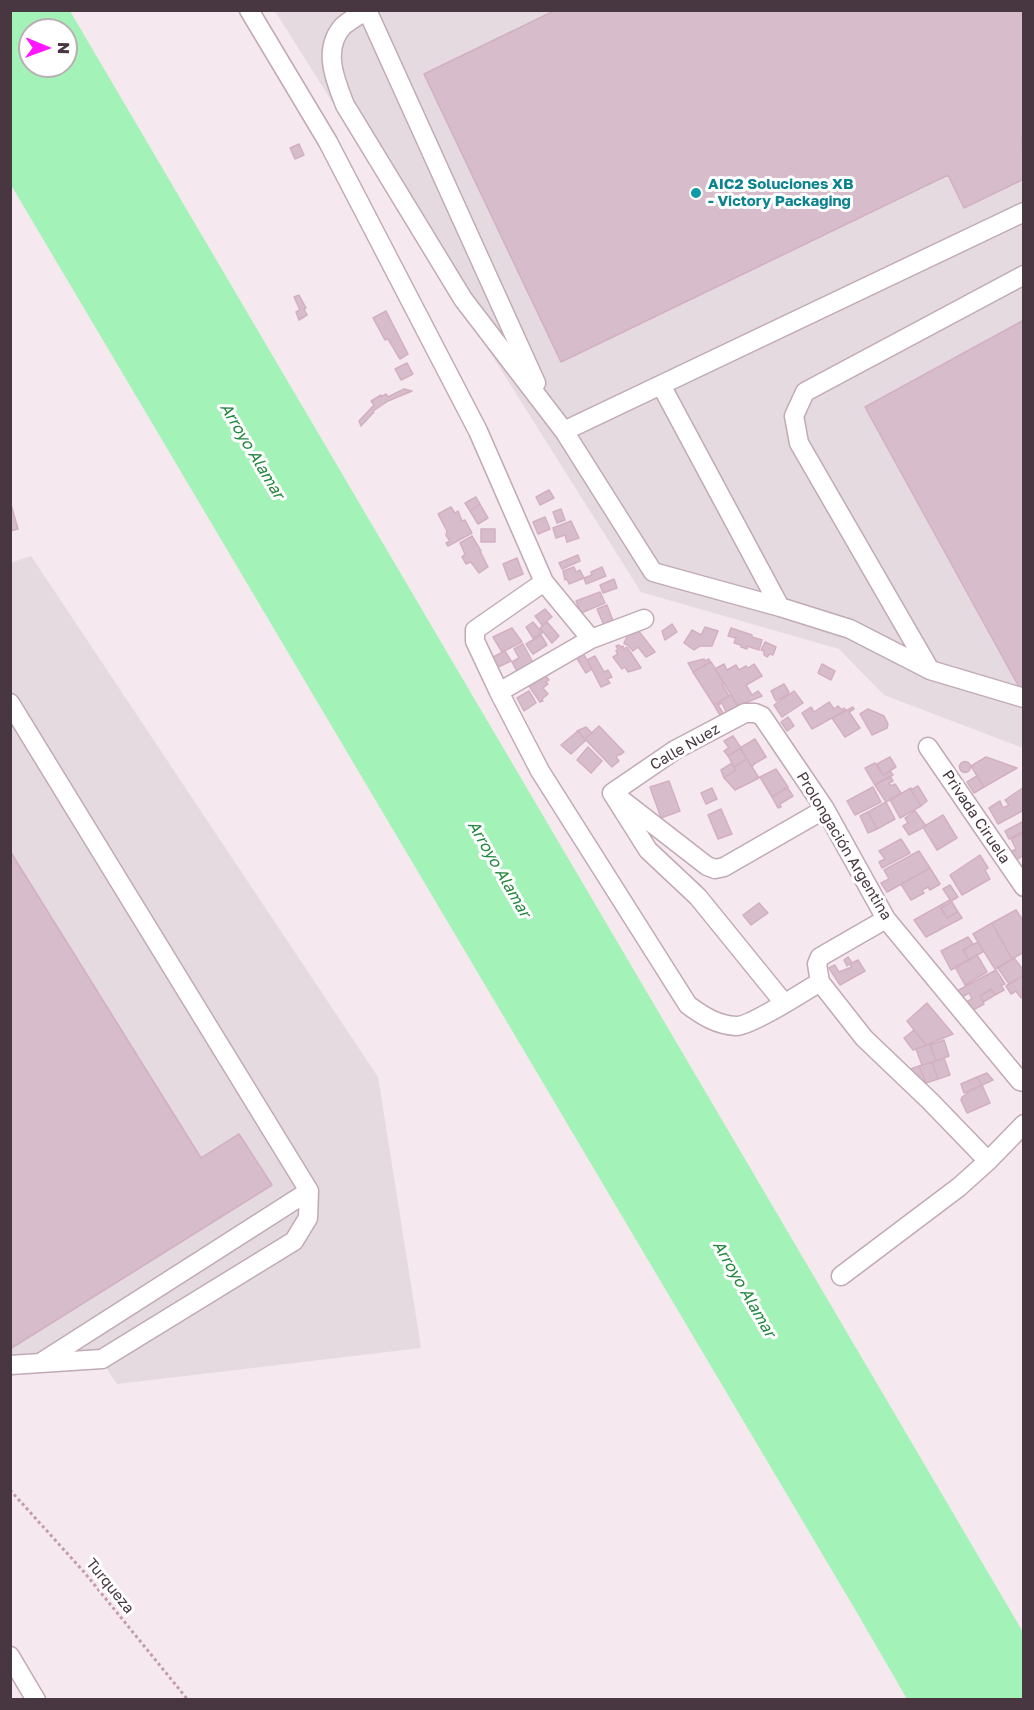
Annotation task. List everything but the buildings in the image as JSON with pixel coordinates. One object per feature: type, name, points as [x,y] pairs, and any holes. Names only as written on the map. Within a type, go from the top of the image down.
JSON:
[{"type":"street","points":[[249,10],[328,142],[478,430],[544,582],[591,639]]},
{"type":"street","points":[[549,412],[367,10],[345,24],[335,36],[332,50],[333,73],[345,105],[463,299],[549,412],[564,431],[653,572],[850,629],[930,670],[1023,698]]},
{"type":"street","points":[[564,431],[1023,212]]},
{"type":"street","points":[[930,670],[799,443],[794,416],[805,392],[1023,274]]},
{"type":"street","points":[[662,385],[780,607]]},
{"type":"street","points":[[544,582],[475,630],[476,641],[499,692],[540,771],[688,1005],[708,1020],[737,1027],[784,1003],[818,973],[820,957],[886,919]]},
{"type":"street","points":[[499,692],[591,639],[644,619]]},
{"type":"street","points":[[10,703],[309,1191],[308,1218],[294,1241],[102,1359],[10,1365]]},
{"type":"street","name":"Calle Nuez","points":[[612,793],[675,750],[745,713],[762,716]]},
{"type":"street","name":"Prolongación Argentina","points":[[762,716],[825,809],[886,919],[1023,1082]]},
{"type":"street","name":"Privada Ciruela","points":[[928,747],[1023,887]]},
{"type":"street","points":[[612,793],[648,850],[698,897],[784,1003]]},
{"type":"street","points":[[612,793],[707,866],[715,869],[724,867],[825,809]]},
{"type":"street","points":[[818,973],[864,1038],[988,1161]]},
{"type":"street","points":[[841,1276],[959,1187],[988,1161],[1023,1124]]},
{"type":"street","points":[[37,1365],[309,1191]]},
{"type":"street","points":[[10,1656],[36,1700]]},
{"type":"path","name":"Turqueza","points":[[10,1490],[84,1572],[188,1700]]},
{"type":"shaded area","points":[[275,11],[1023,11],[1023,748],[884,695],[839,649],[641,592]]},
{"type":"shaded area","points":[[31,556],[378,1077],[421,1348],[117,1384],[102,1362],[11,1374],[10,563]]},
{"type":"water","name":"Arroyo Alamar","points":[[10,11],[70,11],[74,18],[18,18],[18,78],[78,78],[78,25],[1023,1632],[1023,1699],[907,1699],[11,185]]},
{"type":"place","name":"AIC2 Soluciones XB - Victory Packaging","points":[[696,193]]}]
